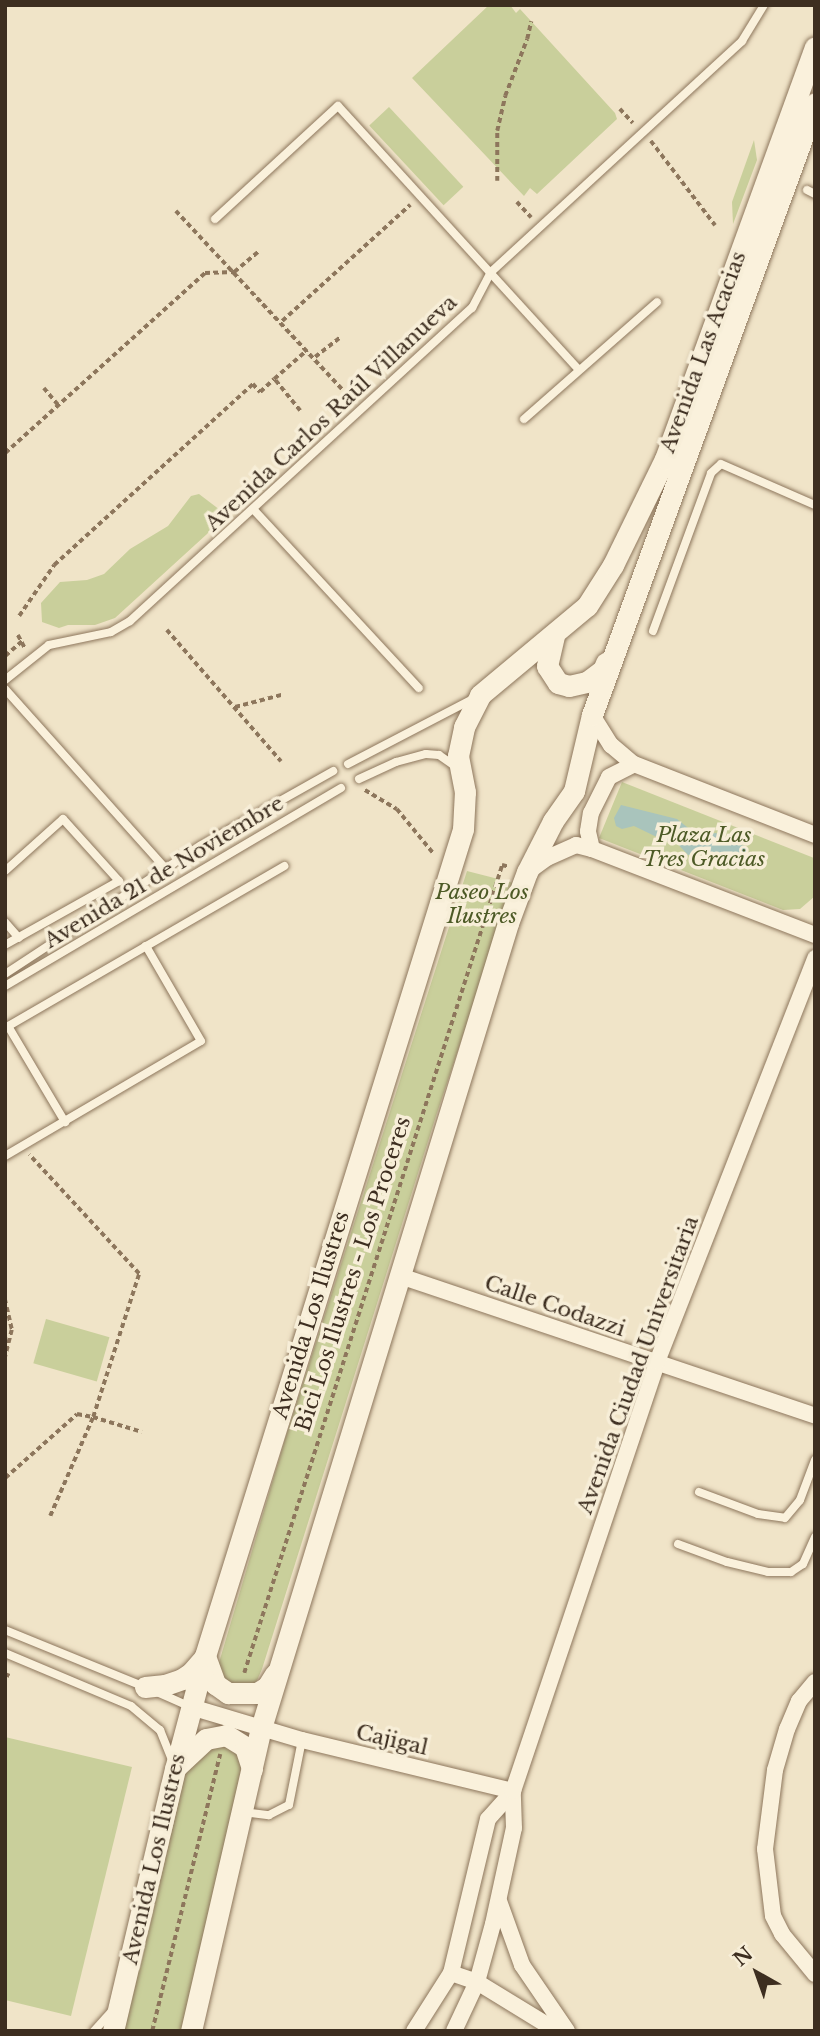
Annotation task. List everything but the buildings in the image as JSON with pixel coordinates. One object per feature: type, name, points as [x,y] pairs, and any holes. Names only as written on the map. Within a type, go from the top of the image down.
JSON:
[{"type":"main road","name":"Avenida Las Acacias","points":[[554,636],[587,606],[665,459],[815,47]]},
{"type":"main road","name":"Avenida Las Acacias","points":[[623,630],[815,103]]},
{"type":"main road","points":[[554,636],[548,655],[548,672],[558,683],[569,686],[587,682],[603,670],[623,630]]},
{"type":"main road","points":[[191,2031],[261,1728],[508,923],[527,872],[553,821],[574,791],[592,715],[623,630]]},
{"type":"main road","name":"Avenida Los Ilustres","points":[[113,2031],[174,1769],[205,1656],[466,816],[458,744],[480,695],[554,636]]},
{"type":"main road","points":[[205,1656],[215,1684],[228,1693],[237,1695],[257,1693],[267,1687],[281,1663]]},
{"type":"main road","points":[[145,1687],[164,1685],[181,1679],[191,1673],[205,1656]]},
{"type":"main road","points":[[174,1769],[185,1755],[206,1739],[226,1735],[245,1747],[252,1771]]},
{"type":"street","points":[[592,715],[611,745],[634,764],[815,835]]},
{"type":"street","points":[[592,849],[588,831],[591,813],[610,777],[634,764]]},
{"type":"street","points":[[527,872],[547,858],[576,845],[815,935]]},
{"type":"street","name":"Avenida Ciudad Universitaria","points":[[454,2031],[478,1982],[514,1828],[513,1791],[657,1362],[815,958]]},
{"type":"street","name":"Calle Codazzi","points":[[400,1276],[815,1416]]},
{"type":"street","points":[[815,1682],[799,1701],[786,1730],[775,1770],[765,1849],[773,1916],[782,1934],[815,1974]]},
{"type":"street","name":"Cajigal","points":[[191,1707],[302,1740],[513,1791]]},
{"type":"street","name":"Avenida Ciudad Universitaria","points":[[414,2031],[451,1973],[488,1819],[513,1791]]},
{"type":"street","points":[[498,1900],[522,1965],[567,2031]]},
{"type":"street","points":[[451,1973],[478,1982],[557,2031]]},
{"type":"street","name":"Avenida Ciudad Universitaria","points":[[443,2031],[478,1982]]},
{"type":"lane","name":"Avenida Carlos Raúl Villanueva","points":[[5,680],[49,645],[111,632],[130,621],[472,308],[491,272],[742,41],[764,5]]},
{"type":"lane","points":[[215,219],[338,106],[579,370]]},
{"type":"lane","points":[[524,419],[657,302]]},
{"type":"lane","points":[[653,631],[711,473],[720,464],[815,505]]},
{"type":"lane","points":[[253,509],[419,688]]},
{"type":"lane","points":[[5,689],[165,868]]},
{"type":"lane","points":[[348,764],[480,695]]},
{"type":"lane","points":[[359,779],[396,762],[426,754],[439,755],[460,771]]},
{"type":"lane","name":"Avenida 21 de Noviembre","points":[[5,975],[165,868],[333,771]]},
{"type":"lane","name":"Avenida 21 de Noviembre","points":[[5,986],[341,788]]},
{"type":"lane","points":[[5,871],[63,819],[119,881],[5,945]]},
{"type":"lane","points":[[65,1122],[7,1027],[285,866]]},
{"type":"lane","points":[[5,922],[19,938]]},
{"type":"lane","points":[[5,1156],[201,1041],[146,946]]},
{"type":"lane","points":[[699,1492],[758,1514],[785,1518],[800,1500],[815,1460]]},
{"type":"lane","points":[[678,1544],[768,1572],[791,1572],[803,1564],[815,1537]]},
{"type":"lane","points":[[5,1629],[191,1707]]},
{"type":"lane","points":[[5,1653],[131,1706],[160,1730],[168,1745],[174,1769]]},
{"type":"lane","points":[[243,1812],[269,1815],[289,1805],[302,1740]]},
{"type":"lane","points":[[94,2031],[120,2002]]},
{"type":"path","points":[[497,181],[500,119],[531,21]]},
{"type":"path","points":[[620,109],[658,148],[715,225]]},
{"type":"path","points":[[282,321],[414,201]]},
{"type":"path","points":[[517,202],[540,227]]},
{"type":"path","points":[[176,211],[282,321],[344,391]]},
{"type":"path","points":[[5,453],[205,273],[234,272],[258,252]]},
{"type":"path","points":[[315,358],[339,338]]},
{"type":"path","points":[[19,616],[54,565],[253,384],[260,392],[307,350]]},
{"type":"path","points":[[274,379],[300,411]]},
{"type":"path","points":[[44,388],[59,406]]},
{"type":"path","points":[[167,630],[281,761]]},
{"type":"path","points":[[5,656],[22,641]]},
{"type":"path","points":[[235,708],[281,695]]},
{"type":"path","points":[[365,790],[397,809],[449,873]]},
{"type":"path","name":"Bici Los Ilustres - Los Proceres","points":[[237,1695],[502,865]]},
{"type":"path","points":[[21,1147],[138,1274],[93,1418],[50,1516]]},
{"type":"path","points":[[5,1300],[12,1330],[5,1357]]},
{"type":"path","points":[[5,1478],[77,1414],[142,1432]]},
{"type":"path","points":[[152,2031],[226,1735]]},
{"type":"green space","points":[[489,5],[510,5],[516,13],[520,9],[615,113],[617,119],[537,194],[530,188],[524,196],[412,78]]},
{"type":"green space","points":[[389,107],[463,187],[444,205],[369,125]]},
{"type":"green space","points":[[754,140],[757,160],[733,224],[732,202]]},
{"type":"green space","points":[[199,494],[220,510],[219,520],[115,618],[95,625],[68,625],[59,628],[42,622],[41,603],[60,582],[87,580],[104,574],[130,549],[168,526],[191,496]]},
{"type":"green space","name":"Plaza Las Tres Gracias","points":[[622,782],[814,858],[815,896],[800,909],[783,910],[599,838]]},
{"type":"green space","name":"Paseo Los Ilustres","points":[[467,871],[514,883],[436,1116],[262,1669],[252,1692],[213,1683],[285,1439]]},
{"type":"green space","points":[[46,1319],[109,1337],[97,1381],[33,1363]]},
{"type":"green space","points":[[5,1737],[132,1767],[71,2016],[5,2000]]},
{"type":"green space","points":[[206,1739],[245,1747],[191,2031],[114,2031],[175,1769]]},
{"type":"water","points":[[621,805],[677,819],[697,835],[716,833],[729,843],[746,846],[747,861],[733,868],[717,853],[688,855],[674,840],[665,841],[634,826],[622,829],[616,826],[614,818]]}]
